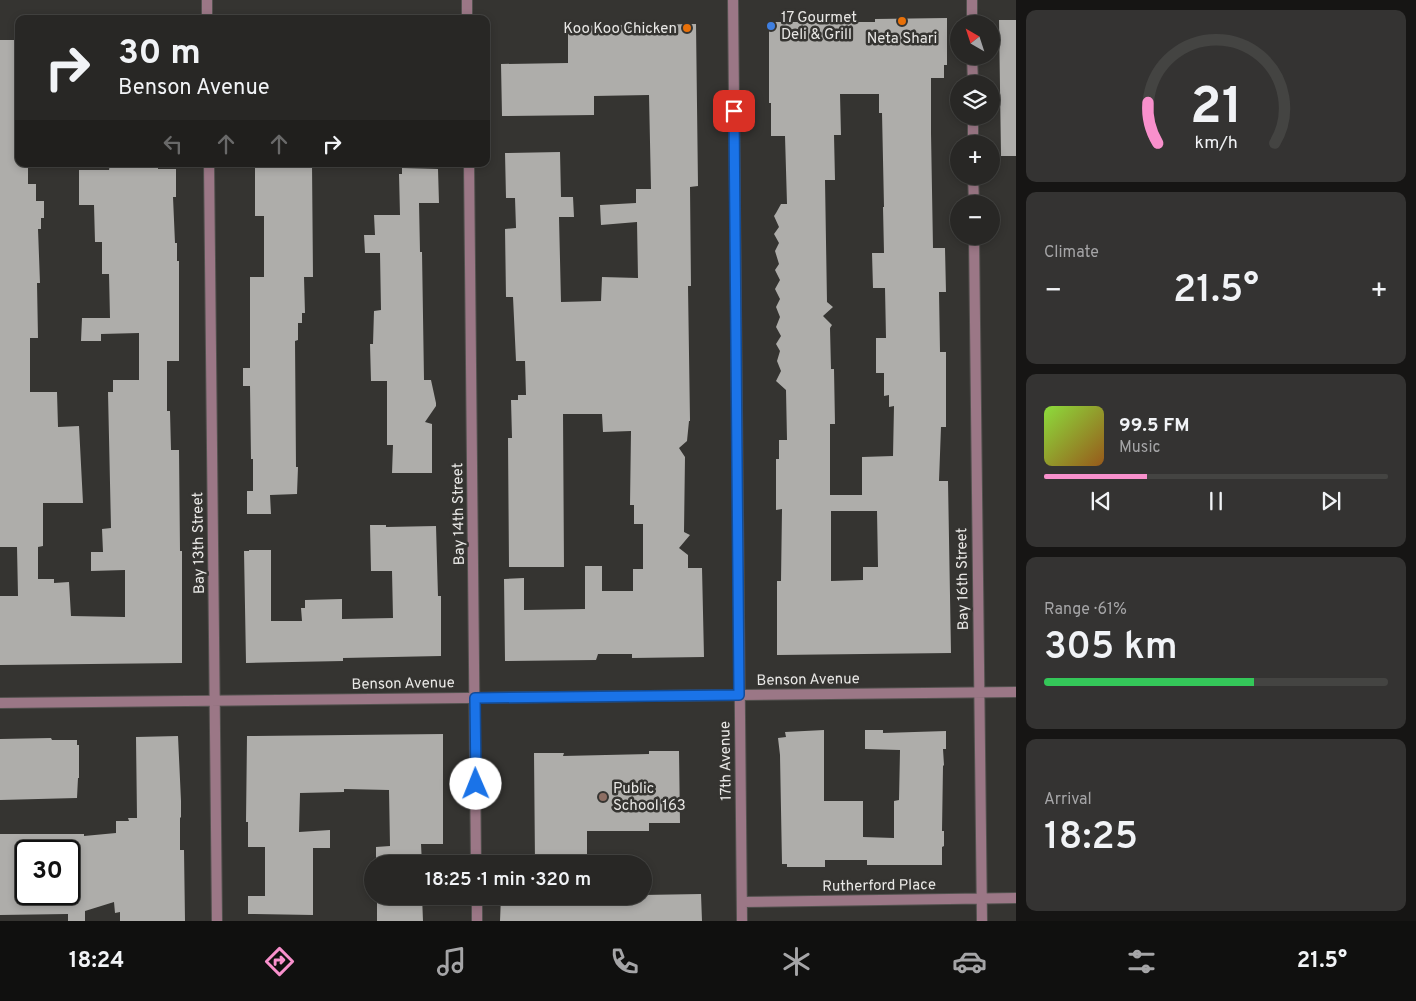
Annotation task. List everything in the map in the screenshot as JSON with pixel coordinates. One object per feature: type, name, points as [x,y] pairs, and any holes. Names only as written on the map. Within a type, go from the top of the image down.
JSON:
[{"type":"street","points":[[207,0],[207,15]]},
{"type":"street","points":[[467,0],[467,15]]},
{"type":"street","name":"17th Avenue","points":[[733,0],[742,921]]},
{"type":"street","points":[[972,0],[972,15]]},
{"type":"street","name":"Bay 13th Street","points":[[209,167],[217,921]]},
{"type":"street","name":"Bay 14th Street","points":[[469,167],[476,855]]},
{"type":"street","name":"Bay 16th Street","points":[[974,245],[982,921]]},
{"type":"street","name":"Benson Avenue","points":[[0,703],[1016,692]]},
{"type":"street","name":"Rutherford Place","points":[[742,902],[1016,898]]},
{"type":"street","points":[[477,905],[477,921]]},
{"type":"building","points":[[947,18],[947,65],[944,65],[944,78],[931,78],[931,133],[933,248],[945,248],[946,292],[939,292],[940,352],[946,352],[946,427],[941,427],[939,481],[948,481],[951,653],[777,655],[777,581],[781,581],[782,509],[776,510],[776,459],[779,459],[779,440],[787,440],[786,390],[776,381],[781,371],[777,361],[780,351],[776,344],[781,336],[776,327],[780,317],[776,307],[780,299],[775,289],[780,280],[775,270],[779,264],[775,251],[779,243],[774,234],[779,227],[774,216],[781,204],[787,204],[785,136],[771,136],[769,22],[875,22],[875,19]],"holes":[[[840,94],[879,94],[879,113],[882,113],[884,253],[872,253],[873,288],[885,288],[886,338],[876,338],[876,373],[884,373],[884,396],[889,395],[889,407],[894,406],[893,456],[862,457],[862,495],[830,495],[830,424],[835,424],[834,369],[831,369],[830,328],[832,325],[823,316],[833,307],[827,302],[825,180],[835,180],[834,135],[841,135]],[[831,511],[877,511],[878,567],[863,567],[863,580],[831,581]]]},
{"type":"building","points":[[1000,20],[1016,20],[1016,156],[1001,156]]},
{"type":"building","points":[[696,24],[698,186],[690,187],[691,286],[688,286],[690,421],[687,441],[679,448],[685,457],[684,532],[690,535],[679,548],[688,555],[688,568],[702,568],[704,657],[632,658],[632,654],[598,654],[596,660],[505,661],[504,579],[524,578],[524,610],[585,609],[585,566],[602,566],[602,591],[633,591],[633,569],[643,569],[643,524],[634,524],[634,505],[630,505],[631,431],[603,432],[602,414],[563,414],[564,567],[509,567],[508,438],[512,438],[511,400],[518,400],[518,395],[526,395],[525,361],[516,361],[513,297],[506,297],[505,229],[516,228],[515,198],[506,198],[505,153],[560,152],[561,197],[573,197],[574,217],[559,217],[561,302],[601,301],[602,277],[638,278],[637,222],[601,225],[600,205],[636,203],[636,189],[651,189],[649,95],[594,96],[594,115],[502,116],[501,64],[568,63],[568,32],[575,26]]},
{"type":"building","points":[[0,40],[15,40],[15,167],[28,167],[28,184],[36,184],[36,201],[44,201],[44,218],[41,218],[41,229],[38,229],[40,283],[37,283],[38,338],[30,338],[30,392],[57,392],[58,427],[79,426],[83,503],[43,503],[43,546],[38,547],[38,579],[54,579],[54,583],[69,582],[71,616],[125,617],[125,570],[91,571],[91,552],[103,552],[102,529],[111,528],[108,392],[113,392],[113,380],[139,380],[139,333],[101,334],[101,341],[81,341],[82,318],[110,318],[109,274],[102,274],[102,242],[95,242],[94,205],[79,205],[79,170],[109,170],[110,167],[176,169],[176,197],[173,197],[175,243],[177,243],[177,261],[179,261],[179,361],[167,361],[167,411],[170,411],[171,450],[179,450],[180,551],[182,551],[182,663],[0,665],[0,596],[18,596],[17,547],[0,547]]},
{"type":"building","points":[[255,167],[312,167],[313,277],[304,277],[305,313],[302,313],[302,323],[298,323],[298,340],[295,341],[297,494],[270,495],[271,514],[247,514],[247,491],[253,491],[253,459],[251,459],[250,386],[243,386],[243,368],[250,368],[250,277],[264,277],[264,216],[255,216]]},
{"type":"building","points":[[402,168],[438,169],[439,203],[419,203],[420,252],[422,252],[424,380],[431,380],[436,403],[436,406],[425,422],[432,424],[432,473],[392,473],[393,445],[387,445],[387,381],[371,381],[370,344],[373,344],[374,311],[381,310],[380,253],[365,253],[364,235],[375,235],[374,215],[400,215],[399,174],[402,174]]},
{"type":"building","points":[[370,525],[386,525],[386,527],[436,526],[438,596],[441,596],[441,656],[343,658],[343,661],[246,663],[244,551],[271,550],[271,621],[302,621],[301,608],[305,608],[305,600],[342,599],[342,619],[393,618],[392,571],[371,571]]},
{"type":"building","points":[[824,730],[824,801],[863,801],[863,837],[894,838],[894,801],[899,800],[900,750],[865,749],[865,730],[883,730],[883,733],[946,731],[946,749],[943,749],[942,831],[944,831],[944,846],[942,847],[942,865],[867,865],[867,860],[825,860],[825,867],[787,867],[787,864],[782,864],[778,738],[786,737],[785,732]]},
{"type":"building","points":[[443,734],[443,844],[421,844],[422,855],[376,855],[376,847],[390,846],[389,790],[344,789],[344,792],[300,793],[299,832],[330,830],[330,848],[313,848],[313,915],[248,914],[248,896],[265,896],[265,847],[248,847],[248,822],[246,822],[247,736]]},
{"type":"building","points":[[178,736],[181,801],[180,850],[184,850],[185,921],[120,921],[120,912],[115,913],[114,902],[85,911],[85,921],[68,921],[68,914],[0,915],[0,834],[84,834],[84,836],[116,833],[116,821],[129,821],[128,818],[137,818],[136,737]]},
{"type":"building","points":[[51,738],[52,740],[77,740],[77,745],[79,745],[79,778],[77,798],[0,800],[0,739]]},
{"type":"building","points":[[649,751],[679,751],[680,823],[649,823],[649,831],[587,831],[587,855],[535,855],[534,753],[564,753],[563,756],[649,754]]},
{"type":"building","points":[[701,894],[702,921],[500,921],[501,905],[652,905],[652,895]]},
{"type":"building","points":[[377,905],[422,905],[423,921],[377,921]]},
{"type":"place","name":"Neta Shari","points":[[902,21]]},
{"type":"place","name":"17 Gourmet Deli & Grill","points":[[771,26]]},
{"type":"place","name":"Koo Koo Chicken","points":[[687,28]]},
{"type":"place","name":"Public School 163","points":[[603,797]]},
{"type":"route","points":[[476,784],[475,698],[739,695],[734,111]]}]
